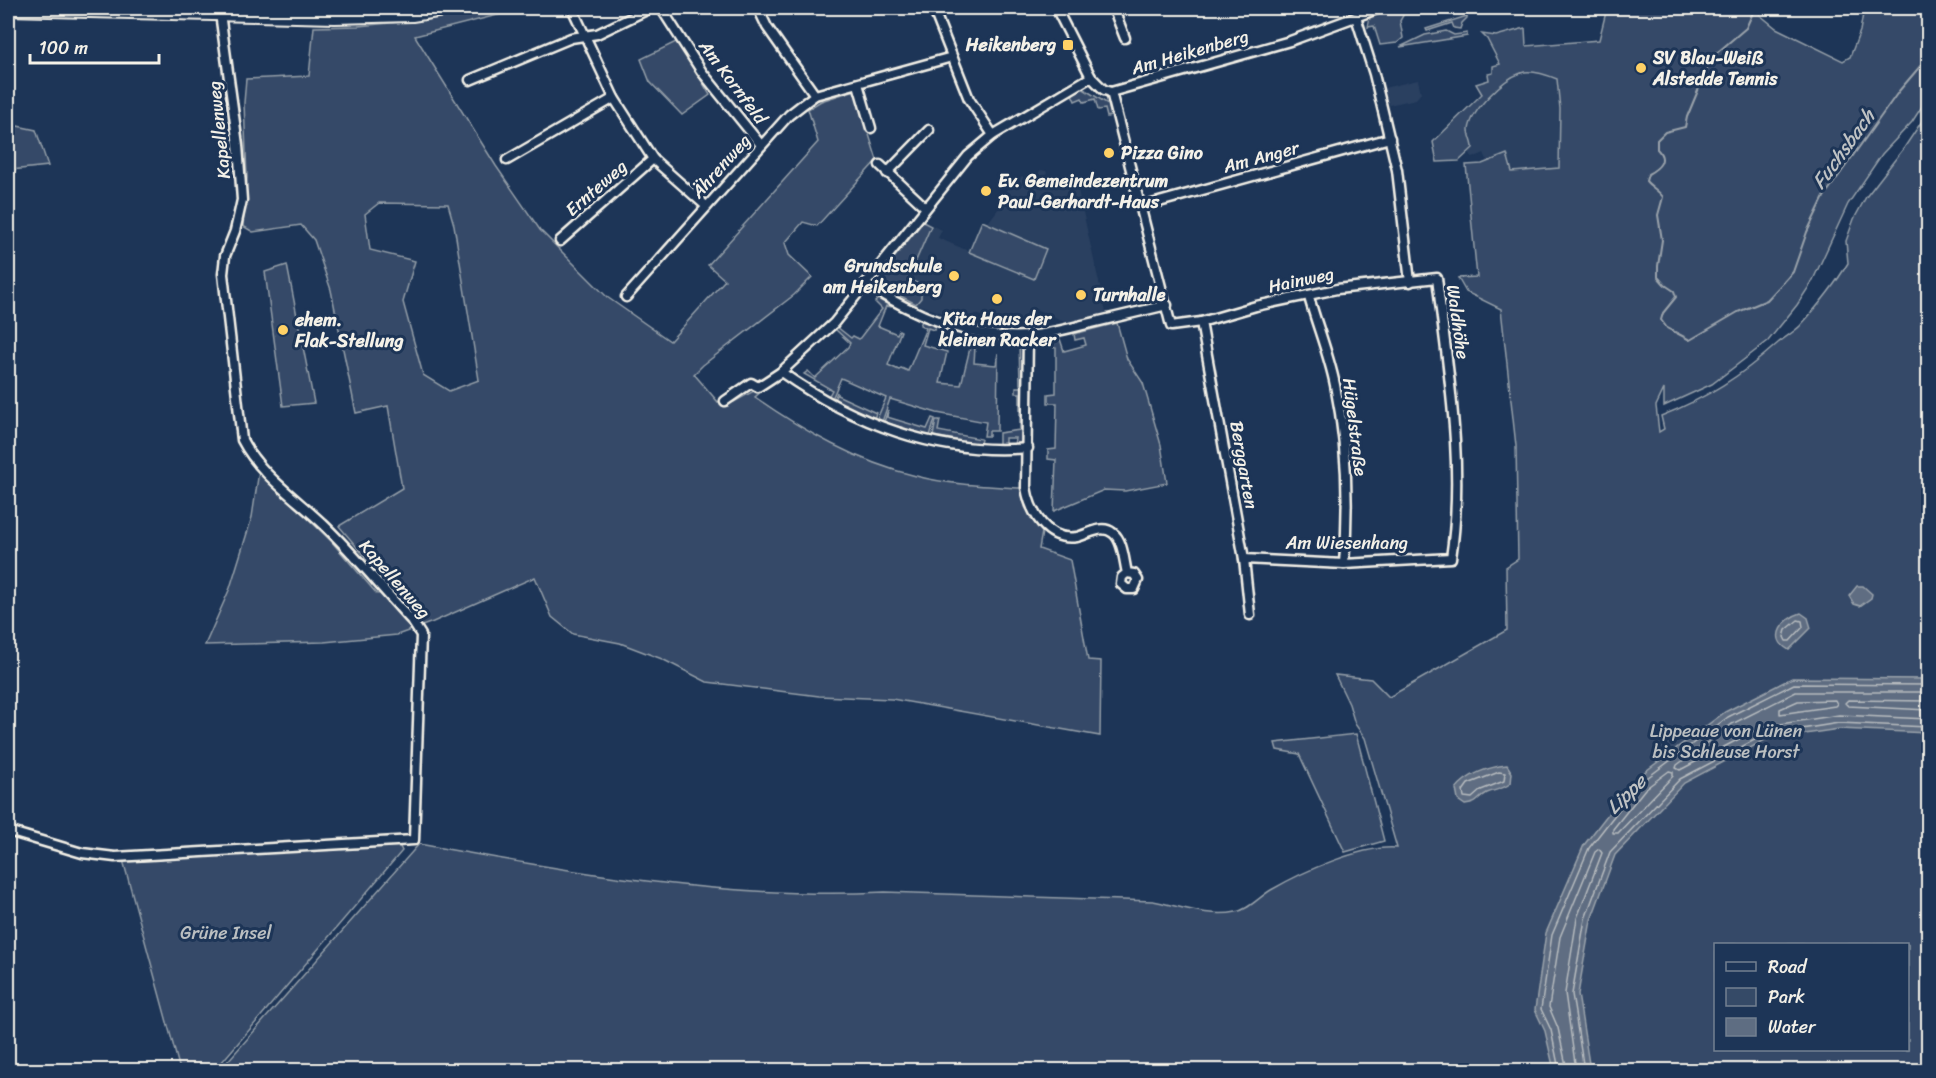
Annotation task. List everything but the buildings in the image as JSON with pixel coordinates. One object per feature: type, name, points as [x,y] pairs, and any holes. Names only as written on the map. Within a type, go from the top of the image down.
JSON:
[{"type":"street","points":[[8,9],[346,17],[412,15],[455,8]]},
{"type":"street","name":"Ernteweg","points":[[572,8],[614,98],[653,159],[706,206]]},
{"type":"street","points":[[470,80],[571,38],[597,34],[651,8]]},
{"type":"street","name":"Am Kornfeld","points":[[661,8],[702,72],[761,145]]},
{"type":"street","points":[[758,8],[767,27],[815,95]]},
{"type":"street","points":[[933,8],[969,99],[993,135]]},
{"type":"street","points":[[865,284],[897,304],[949,324],[1000,335],[1028,336],[1059,331],[1167,305],[1111,92],[1104,90],[1091,77],[1056,8]]},
{"type":"street","points":[[1116,8],[1125,38]]},
{"type":"street","name":"Am Heikenberg","points":[[1111,92],[1290,42],[1380,8]]},
{"type":"street","name":"Kapellenweg","points":[[8,831],[82,853],[115,857],[414,840],[421,635],[412,621],[340,541],[261,467],[248,452],[242,440],[224,274],[225,255],[242,200],[241,174],[232,90],[220,13]]},
{"type":"street","points":[[1356,17],[1374,74],[1400,187],[1410,282]]},
{"type":"street","name":"Ährenweg","points":[[626,297],[789,115],[815,95],[952,57]]},
{"type":"street","points":[[725,401],[751,383],[758,387],[781,372],[834,323],[968,156],[993,135],[1091,77]]},
{"type":"street","points":[[858,84],[871,128]]},
{"type":"street","points":[[507,160],[614,98]]},
{"type":"street","points":[[887,173],[929,130]]},
{"type":"street","name":"Am Anger","points":[[1141,207],[1390,138]]},
{"type":"street","name":"Ernteweg","points":[[560,241],[653,159]]},
{"type":"street","points":[[880,165],[925,207]]},
{"type":"street","name":"Waldhöhe","points":[[1410,282],[1437,278],[1457,453],[1454,538],[1451,558]]},
{"type":"street","name":"Hainweg","points":[[1167,305],[1171,326],[1201,322],[1256,306],[1309,297],[1337,289],[1410,282]]},
{"type":"street","name":"Hügelstraße","points":[[1309,297],[1335,384],[1347,496],[1344,564]]},
{"type":"street","name":"Berggarten","points":[[1201,322],[1244,559],[1250,615]]},
{"type":"street","points":[[1028,336],[1026,487],[1030,507],[1040,522],[1060,536],[1077,537],[1103,529],[1113,532],[1119,540],[1127,573]]},
{"type":"street","points":[[781,372],[834,406],[921,441],[979,450],[1028,448]]},
{"type":"street","name":"Am Wiesenhang","points":[[1244,559],[1344,564],[1451,558]]},
{"type":"shaded area","points":[[1521,72],[1543,73],[1557,79],[1560,109],[1559,168],[1512,172],[1507,154],[1488,162],[1484,153],[1473,158],[1469,152],[1473,144],[1468,132],[1474,116],[1487,96]]},
{"type":"shaded area","points":[[1418,80],[1421,93],[1416,99],[1389,105],[1384,88]]},
{"type":"shaded area","points":[[1041,170],[1046,171],[1050,183],[1075,177],[1106,313],[1074,325],[1035,309],[1027,327],[1013,327],[975,314],[973,323],[916,304],[881,286],[878,281],[881,274],[923,222],[942,230],[938,238],[1034,279],[987,224],[1005,200],[1001,196],[1022,176],[1029,183]]},
{"type":"green space","points":[[455,8],[525,8],[415,36],[496,166],[540,230],[607,297],[670,341],[725,280],[708,265],[818,142],[808,109],[821,101],[855,90],[877,160],[817,226],[803,222],[785,243],[789,255],[812,277],[794,295],[694,374],[718,402],[727,398],[734,402],[776,379],[755,397],[832,444],[873,463],[942,481],[1021,488],[1025,507],[1042,532],[1039,549],[1070,560],[1088,660],[1101,661],[1100,736],[892,699],[819,696],[707,682],[662,659],[620,643],[573,634],[552,617],[535,577],[433,622],[397,635],[324,642],[205,645],[230,588],[252,517],[259,471],[331,541],[377,594],[394,591],[339,526],[402,488],[388,406],[356,413],[331,290],[314,240],[301,225],[253,232],[243,226],[247,178],[244,103],[246,79],[309,76],[314,27],[358,26],[422,20]],"holes":[[[379,203],[448,204],[454,225],[479,380],[449,391],[423,375],[403,302],[415,261],[370,250],[365,214]]]},
{"type":"green space","points":[[1395,8],[1407,8],[1400,21],[1403,38],[1397,43],[1380,45],[1374,26],[1368,27],[1370,17]]},
{"type":"green space","name":"Lippeaue von Lünen bis Schleuse Horst","points":[[1607,8],[1762,8],[1760,15],[1776,28],[1843,61],[1850,57],[1860,31],[1864,8],[1928,8],[1928,97],[1912,122],[1882,154],[1848,204],[1812,282],[1797,305],[1768,341],[1712,384],[1664,406],[1664,389],[1656,406],[1659,432],[1664,429],[1661,416],[1723,385],[1751,366],[1800,326],[1826,296],[1848,263],[1846,241],[1854,219],[1866,197],[1904,148],[1928,112],[1928,1070],[220,1070],[419,844],[593,874],[709,888],[768,892],[885,892],[1153,901],[1216,914],[1236,912],[1250,906],[1271,890],[1332,861],[1366,851],[1397,848],[1365,738],[1355,724],[1349,704],[1335,675],[1371,679],[1389,697],[1507,630],[1506,567],[1518,559],[1516,446],[1501,309],[1466,292],[1458,278],[1477,277],[1466,165],[1482,164],[1507,154],[1512,172],[1559,168],[1560,109],[1557,79],[1539,73],[1525,72],[1514,76],[1497,88],[1475,113],[1469,130],[1473,148],[1459,161],[1437,162],[1433,142],[1482,94],[1476,84],[1489,80],[1488,74],[1493,73],[1493,66],[1500,64],[1482,34],[1496,36],[1525,28],[1526,46],[1599,40]]},
{"type":"green space","points":[[1467,16],[1460,29],[1454,28],[1452,23],[1427,31],[1426,29]]},
{"type":"green space","points":[[1446,31],[1454,35],[1467,33],[1467,36],[1400,47],[1425,35]]},
{"type":"green space","points":[[678,41],[710,95],[682,115],[650,82],[641,59]]},
{"type":"green space","points":[[1082,88],[1108,104],[1111,116],[1107,117],[1105,109],[1098,110],[1095,99],[1084,102],[1082,98],[1075,101],[1072,94]]},
{"type":"green space","points":[[8,124],[36,130],[48,166],[8,172]]},
{"type":"green space","points":[[982,221],[1046,249],[1034,279],[969,252]]},
{"type":"green space","points":[[923,222],[931,226],[908,279],[921,285],[921,298],[916,304],[881,286],[878,281],[881,274]]},
{"type":"green space","points":[[287,265],[314,403],[283,406],[265,272]]},
{"type":"green space","points":[[878,299],[892,307],[886,306],[878,326],[897,334],[899,330],[901,331],[888,365],[899,370],[901,368],[908,371],[926,328],[920,325],[922,321],[936,326],[934,330],[928,328],[923,345],[947,352],[940,383],[961,385],[972,340],[965,338],[966,334],[978,337],[974,363],[996,365],[998,353],[997,431],[989,431],[989,436],[984,436],[986,422],[937,413],[890,399],[882,422],[877,419],[886,398],[841,378],[832,399],[828,397],[832,390],[804,374],[808,371],[815,378],[848,347],[850,343],[835,329],[837,327],[851,338],[853,336],[859,339],[882,309],[875,302]]},
{"type":"green space","points":[[1117,323],[1127,359],[1143,383],[1161,445],[1167,483],[1125,491],[1104,490],[1054,511],[1056,460],[1048,459],[1048,450],[1056,449],[1057,403],[1048,403],[1048,394],[1056,393],[1056,348],[1051,347],[1051,338],[1059,336],[1064,351],[1086,345],[1084,338],[1075,340],[1074,334]]},
{"type":"green space","points":[[1019,341],[1024,346],[1023,384],[1020,384]]},
{"type":"green space","points":[[1016,387],[1023,387],[1022,442],[1020,446],[1014,446],[1015,438],[1005,438],[1005,446],[999,445],[999,433],[1020,430],[1020,393],[1016,393]]},
{"type":"green space","points":[[837,392],[837,395],[876,413],[874,419],[834,400]]},
{"type":"green space","points":[[888,410],[887,417],[927,429],[932,418],[935,419],[930,436],[884,422]]},
{"type":"green space","points":[[936,420],[940,420],[938,431],[981,439],[980,444],[933,436]]},
{"type":"green space","points":[[1356,734],[1384,841],[1345,852],[1299,754],[1277,750],[1275,743]]},
{"type":"green space","name":"Grüne Insel","points":[[398,843],[402,851],[215,1070],[180,1070],[123,860]]},
{"type":"water","points":[[1857,586],[1863,586],[1872,594],[1871,598],[1860,606],[1854,604],[1849,596]]},
{"type":"water","points":[[1801,613],[1808,618],[1811,628],[1789,650],[1779,640],[1780,629],[1789,619]]},
{"type":"water","name":"Lippe","points":[[1792,678],[1928,679],[1928,733],[1839,729],[1765,740],[1684,783],[1615,855],[1591,920],[1578,994],[1590,1070],[1554,1070],[1545,1031],[1535,1010],[1546,933],[1584,845],[1635,779],[1725,712]]},
{"type":"water","points":[[1507,765],[1512,773],[1511,783],[1487,793],[1473,803],[1465,805],[1458,800],[1456,789],[1466,779],[1493,767]]},
{"type":"waterway","name":"Fuchsbach","points":[[1755,8],[1746,28],[1712,57],[1685,127],[1665,132],[1657,140],[1657,149],[1662,160],[1659,166],[1648,174],[1646,181],[1663,197],[1658,215],[1662,240],[1658,277],[1674,291],[1676,297],[1663,313],[1661,320],[1667,328],[1690,340],[1738,312],[1767,300],[1793,272],[1807,232],[1825,195],[1899,91],[1922,64],[1928,50]]},
{"type":"place","name":"Heikenberg","points":[[1068,45]]},
{"type":"place","name":"SV Blau-Weiß Alstedde Tennis","points":[[1641,68]]},
{"type":"place","name":"Pizza Gino","points":[[1109,153]]},
{"type":"place","name":"Ev. Gemeindezentrum Paul-Gerhardt-Haus","points":[[986,191]]},
{"type":"place","name":"Grundschule am Heikenberg","points":[[954,276]]},
{"type":"place","name":"Turnhalle","points":[[1081,295]]},
{"type":"place","name":"Kita Haus der kleinen Racker","points":[[997,299]]},
{"type":"place","name":"ehem. Flak-Stellung","points":[[283,330]]}]
